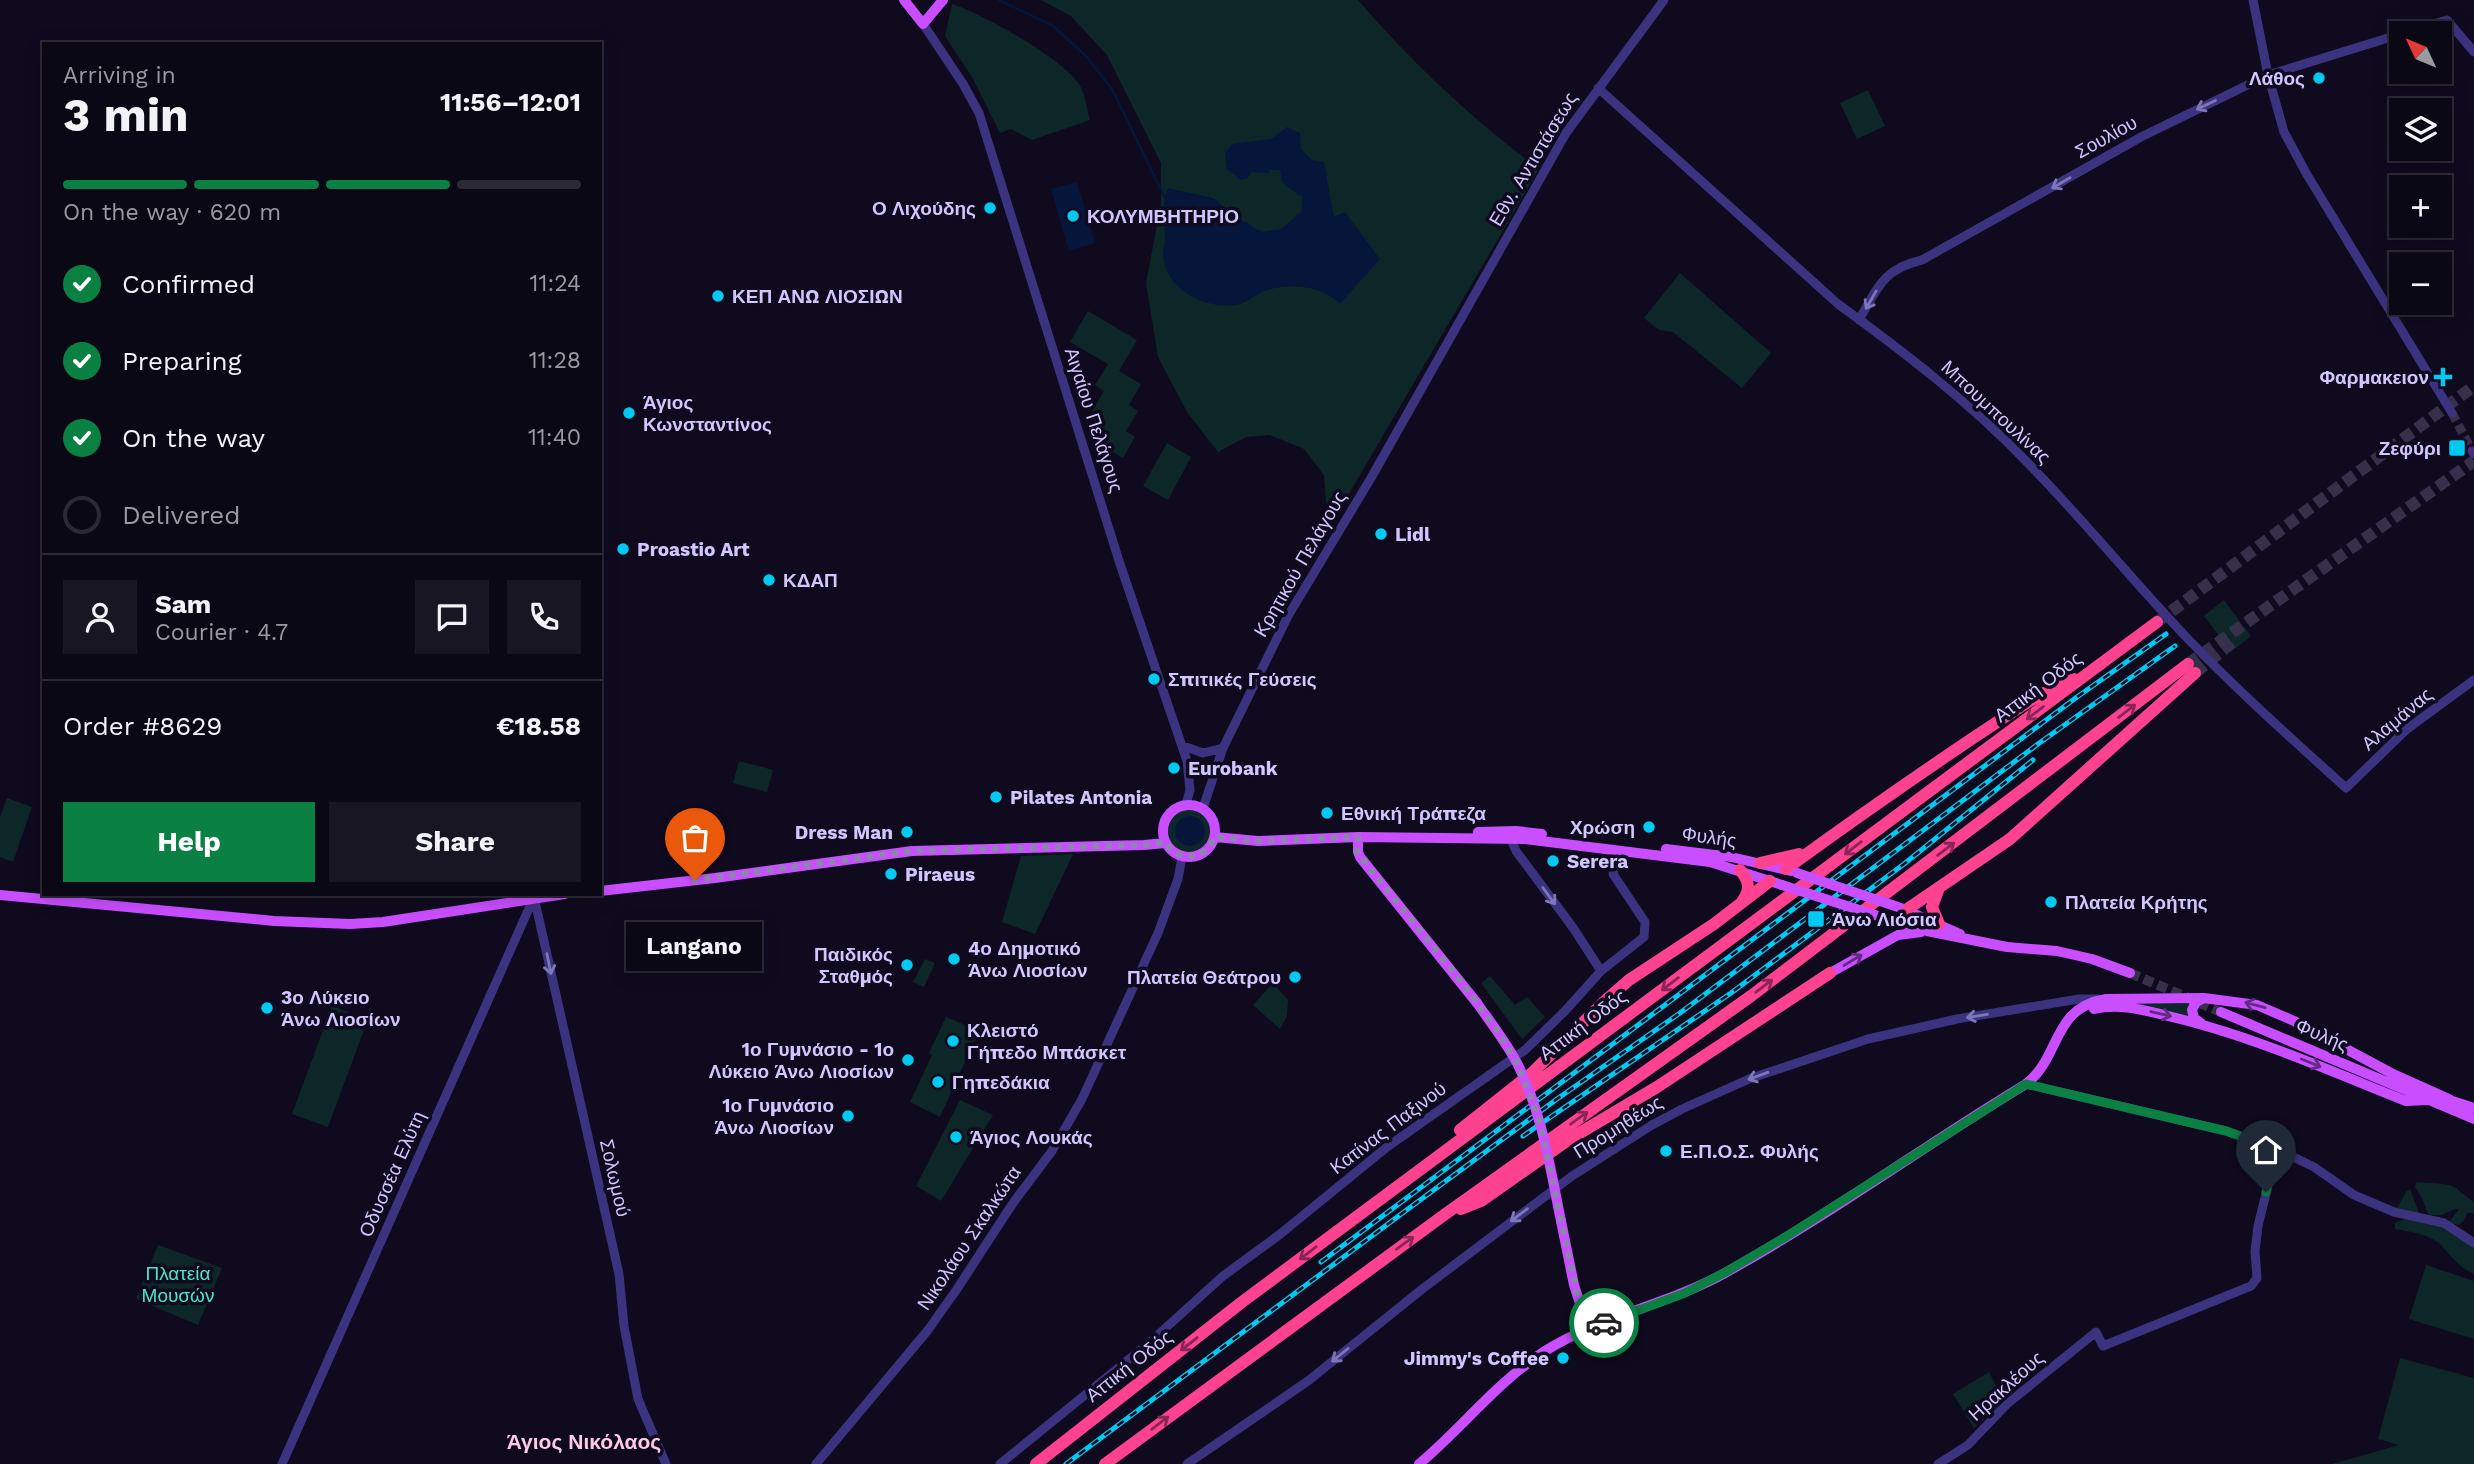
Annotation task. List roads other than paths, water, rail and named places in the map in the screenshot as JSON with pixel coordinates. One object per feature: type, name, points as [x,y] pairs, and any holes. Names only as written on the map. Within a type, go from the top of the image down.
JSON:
[{"type":"highway","name":"Αττική Οδός","points":[[1036,1464],[1242,1302],[2157,622]]},
{"type":"highway","points":[[1105,1464],[1444,1215],[1751,996],[2192,669],[2010,839],[1902,909]]},
{"type":"highway","points":[[1792,871],[1819,845],[1874,804],[2049,688],[2090,672]]},
{"type":"highway","points":[[1760,863],[1794,857],[1819,845]]},
{"type":"highway","points":[[1740,870],[1748,886],[1747,895],[1740,903]]},
{"type":"highway","points":[[1363,1212],[1436,1149],[1532,1073],[1606,1000],[1740,903],[1776,883]]},
{"type":"highway","points":[[1933,928],[1932,907],[1941,885]]},
{"type":"highway","points":[[1444,1215],[1481,1201],[1568,1140],[1657,1087],[1830,973]]},
{"type":"main road","name":"Αιγαίου Πελάγους","points":[[904,0],[923,24]]},
{"type":"main road","points":[[923,24],[943,0]]},
{"type":"main road","points":[[1186,804],[1203,808],[1213,821],[1215,837],[1199,856],[1182,857],[1169,849],[1165,842],[1162,832],[1166,817],[1179,806],[1186,804]]},
{"type":"main road","name":"Φυλής","points":[[1215,837],[1258,841],[1515,835],[1714,854],[1792,871],[1902,909],[1933,928]]},
{"type":"main road","name":"Φυλής","points":[[1515,835],[1710,862],[1884,918],[2007,947],[2057,951],[2130,972]]},
{"type":"main road","points":[[1358,837],[1357,852],[1477,1003],[1509,1049],[1530,1092],[1539,1118],[1574,1285],[1588,1328]]},
{"type":"main road","points":[[602,891],[912,851],[1144,845],[1165,842]]},
{"type":"main road","points":[[1776,883],[1792,871]]},
{"type":"main road","points":[[0,895],[274,921],[350,924],[383,922],[544,896]]},
{"type":"main road","points":[[1876,946],[1888,936],[1902,909]]},
{"type":"main road","points":[[1830,973],[1876,946],[1906,933],[1933,928]]},
{"type":"main road","points":[[2201,1023],[2194,1018],[2192,1010],[2196,1002],[2204,998]]},
{"type":"main road","points":[[1419,1464],[1458,1429],[1502,1383],[1545,1351],[1588,1328],[1685,1293],[1724,1273],[2026,1084],[2039,1070],[2064,1023],[2075,1012],[2092,1002],[2106,999],[2236,1000],[2268,1009],[2391,1073],[2449,1099]]},
{"type":"main road","points":[[2057,1040],[2080,1016],[2090,1010],[2103,1007],[2139,1009],[2201,1023],[2278,1049],[2406,1101],[2428,1100]]},
{"type":"main road","name":"Φυλής","points":[[2221,1012],[2474,1119]]},
{"type":"main road","name":"Φυλής","points":[[2409,1090],[2474,1108]]},
{"type":"street","name":"Εθν. Αντιστάσεως","points":[[1444,345],[1566,132],[1664,0]]},
{"type":"street","points":[[2253,0],[2278,119],[2306,173],[2452,413]]},
{"type":"street","name":"Αιγαίου Πελάγους","points":[[923,24],[979,113],[1120,564],[1182,746],[1189,774],[1186,804]]},
{"type":"street","name":"Σουλίου","points":[[2452,26],[2474,52]]},
{"type":"street","name":"Σουλίου","points":[[1859,320],[1878,287],[1888,274],[1901,265],[1922,260],[2141,137],[2267,75],[2389,37]]},
{"type":"street","name":"Μπουμπουλίνας","points":[[1598,88],[1838,304],[1876,330],[1933,377],[2019,454],[2187,638],[2346,788]]},
{"type":"street","name":"Κρητικού Πελάγους","points":[[1203,808],[1223,748],[1265,658],[1371,478],[1444,345]]},
{"type":"street","name":"Αλαμάνας","points":[[2346,788],[2407,729],[2474,680]]},
{"type":"street","points":[[1182,746],[1203,753],[1223,748]]},
{"type":"street","points":[[1515,835],[1513,844],[1516,851],[1574,929],[1601,971]]},
{"type":"street","name":"Κατίνας Παξινού","points":[[1000,1464],[1149,1343],[1223,1276],[1279,1235],[1387,1147],[1525,1051],[1601,971],[1644,937],[1645,922],[1613,874],[1616,859],[1628,852]]},
{"type":"street","name":"Νικολάου Σκαλκώτα","points":[[816,1464],[928,1329],[1006,1212],[1052,1151],[1082,1099],[1158,933],[1178,879],[1182,857]]},
{"type":"street","name":"Σολωμού","points":[[534,897],[619,1274],[624,1326],[638,1399],[666,1464]]},
{"type":"street","name":"Οδυσσέα Ελύτη","points":[[282,1464],[534,897]]},
{"type":"street","name":"Προμηθέως","points":[[1187,1464],[1308,1381],[1420,1290],[1572,1176],[1682,1108],[1749,1079],[1868,1039],[1994,1013],[2079,999],[2106,999]]},
{"type":"street","points":[[2026,1084],[2226,1131],[2277,1149],[2314,1167],[2354,1195],[2394,1212],[2444,1223],[2474,1243]]},
{"type":"street","name":"Ηρακλέους","points":[[1938,1464],[1968,1446],[2007,1404],[2096,1332],[2104,1346],[2251,1286],[2257,1278],[2255,1251],[2260,1214],[2277,1149]]},
{"type":"water","points":[[1287,127],[1300,133],[1301,149],[1312,160],[1324,162],[1334,217],[1345,212],[1380,259],[1340,304],[1324,293],[1305,287],[1274,288],[1236,305],[1200,301],[1180,288],[1166,269],[1163,257],[1164,207],[1168,188],[1213,198],[1262,232],[1281,229],[1301,212],[1303,196],[1282,182],[1280,170],[1270,170],[1268,173],[1251,172],[1248,178],[1241,180],[1227,169],[1225,154],[1232,144],[1271,139]]},
{"type":"water","name":"ΚΟΛΥΜΒΗΤΗΡΙΟ","points":[[1077,182],[1095,243],[1069,251],[1051,189]]},
{"type":"water","points":[[1190,816],[1201,820],[1205,831],[1201,842],[1190,846],[1179,842],[1175,831],[1179,820]]},
{"type":"waterway","points":[[999,0],[1053,26],[1086,56],[1112,89],[1164,196]]},
{"type":"tunnel","points":[[2157,622],[2474,386]]},
{"type":"tunnel","points":[[2452,413],[2472,451]]},
{"type":"tunnel","points":[[2188,664],[2474,461]]},
{"type":"tunnel","points":[[2195,673],[2235,640]]},
{"type":"tunnel","points":[[2130,973],[2221,1012]]},
{"type":"railway","points":[[1321,1262],[2077,697],[2166,634]]},
{"type":"railway","points":[[1066,1464],[1557,1099],[1680,1013],[2038,744],[2175,646]]},
{"type":"railway","points":[[1523,1136],[1731,993],[1904,864],[2033,760]]},
{"type":"place","name":"Λάθος","points":[[2319,78]]},
{"type":"place","name":"Ο Λιχούδης","points":[[990,208]]},
{"type":"place","name":"ΚΟΛΥΜΒΗΤΗΡΙΟ","points":[[1073,216]]},
{"type":"place","name":"ΚΕΠ ΑΝΩ ΛΙΟΣΙΩΝ","points":[[718,296]]},
{"type":"place","name":"Φαρμακειον","points":[[2443,377]]},
{"type":"place","name":"Άγιος Κωνσταντίνος","points":[[629,413]]},
{"type":"place","name":"Ζεφύρι","points":[[2457,448]]},
{"type":"place","name":"Lidl","points":[[1381,534]]},
{"type":"place","name":"Proastio Art","points":[[623,549]]},
{"type":"place","name":"ΚΔΑΠ","points":[[769,580]]},
{"type":"place","name":"Σπιτικές Γεύσεις","points":[[1154,679]]},
{"type":"place","name":"Eurobank","points":[[1174,768]]},
{"type":"place","name":"Pilates Antonia","points":[[996,797]]},
{"type":"place","name":"Εθνική Τράπεζα","points":[[1327,813]]},
{"type":"place","name":"Χρώση","points":[[1649,827]]},
{"type":"place","name":"Dress Man","points":[[907,832]]},
{"type":"place","name":"Serera","points":[[1553,861]]},
{"type":"place","name":"Piraeus","points":[[891,874]]},
{"type":"place","name":"Langano","points":[[695,880]]},
{"type":"place","name":"Πλατεία Κρήτης","points":[[2051,902]]},
{"type":"place","name":"Άνω Λιόσια","points":[[1816,919]]},
{"type":"place","name":"4ο Δημοτικό Άνω Λιοσίων","points":[[954,959]]},
{"type":"place","name":"Παιδικός Σταθμός","points":[[907,965]]},
{"type":"place","name":"Πλατεία Θεάτρου","points":[[1295,977]]},
{"type":"place","name":"3ο Λύκειο Άνω Λιοσίων","points":[[267,1008]]},
{"type":"place","name":"Κλειστό Γήπεδο Μπάσκετ","points":[[953,1041]]},
{"type":"place","name":"1ο Γυμνάσιο - 1ο Λύκειο Άνω Λιοσίων","points":[[908,1060]]},
{"type":"place","name":"Γηπεδάκια","points":[[938,1082]]},
{"type":"place","name":"1ο Γυμνάσιο Άνω Λιοσίων","points":[[848,1116]]},
{"type":"place","name":"Άγιος Λουκάς","points":[[956,1137]]},
{"type":"place","name":"Ε.Π.Ο.Σ. Φυλής","points":[[1666,1151]]},
{"type":"place","name":"Jimmy's Coffee","points":[[1563,1358]]},
{"type":"district","name":"Άγιος Νικόλαος","points":[[584,1441]]},
{"type":"park label","name":"Πλατεία Μουσών","points":[[178,1284]]}]
